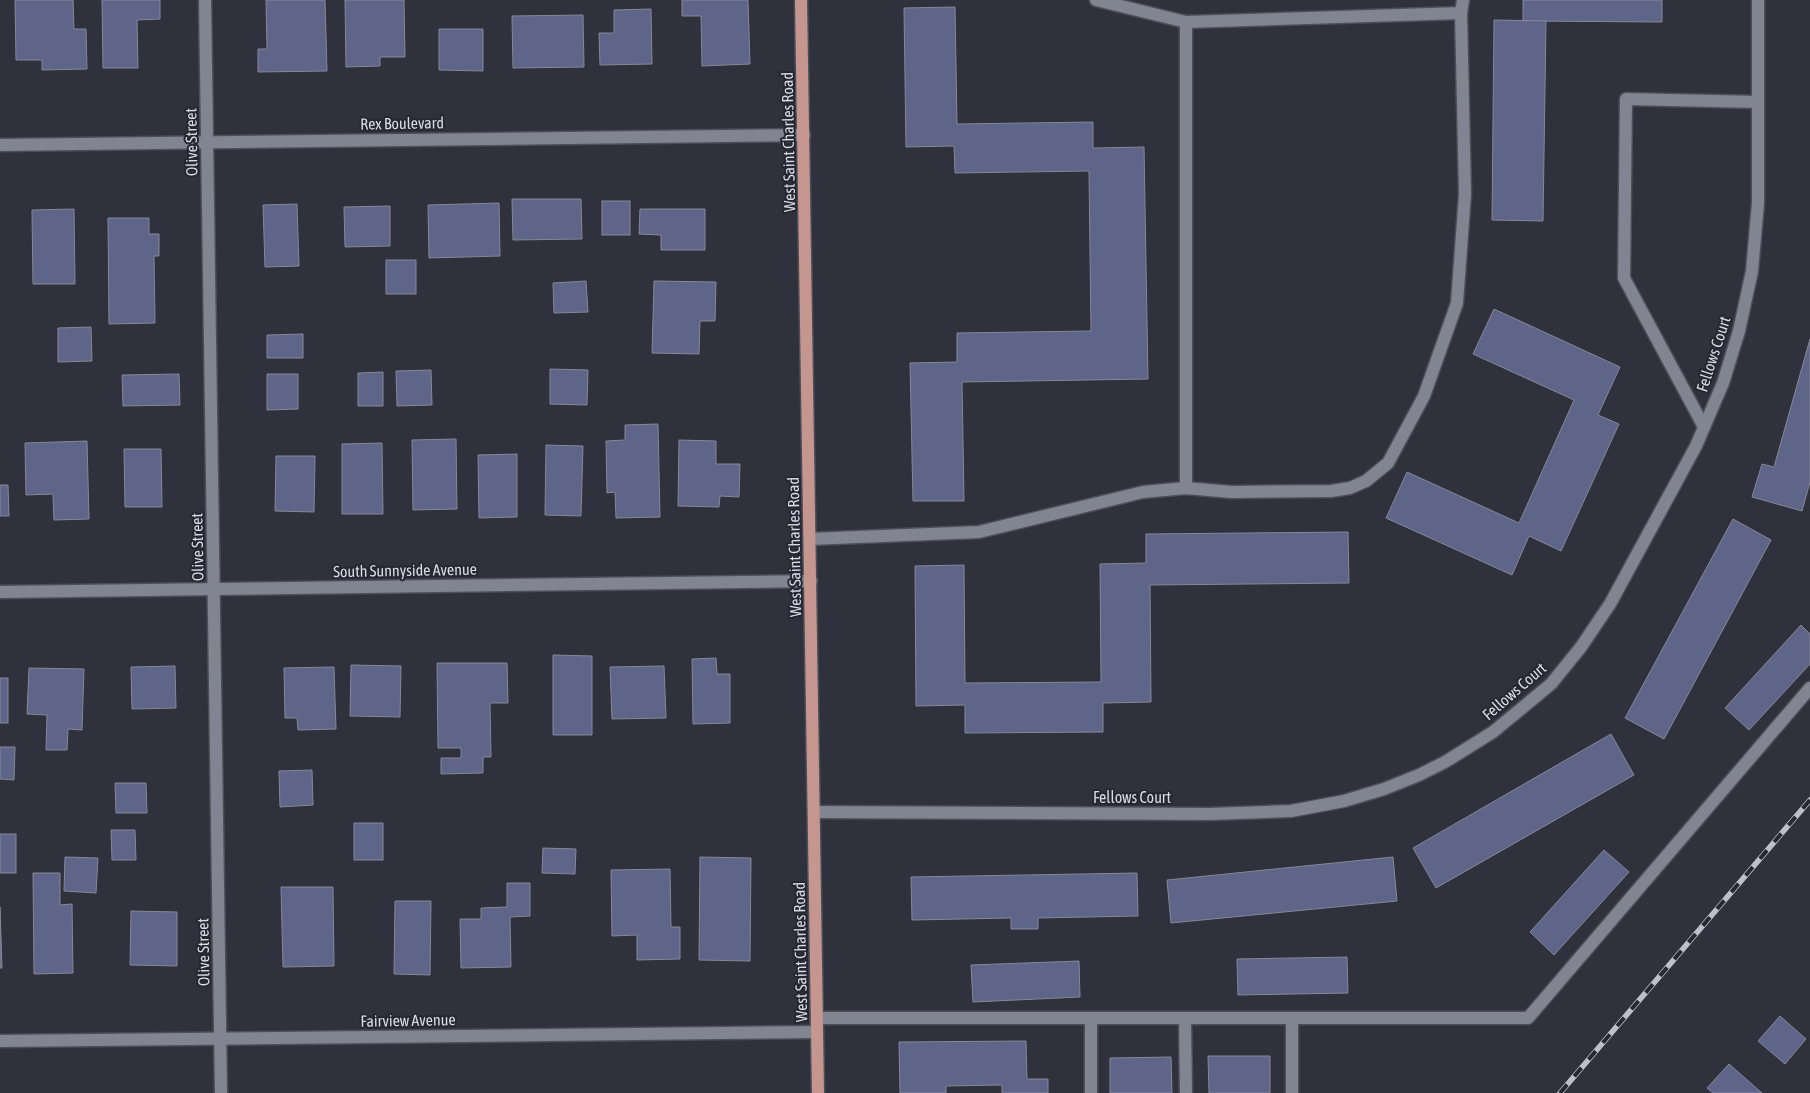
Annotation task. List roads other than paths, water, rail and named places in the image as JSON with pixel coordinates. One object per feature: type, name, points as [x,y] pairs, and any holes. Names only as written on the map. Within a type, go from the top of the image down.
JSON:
[{"type":"main road","name":"West Saint Charles Road","points":[[801,0],[818,1093]]},
{"type":"street","name":"Olive Street","points":[[205,0],[221,1093]]},
{"type":"street","points":[[810,539],[979,532],[1143,492],[1186,488],[1231,492],[1331,491],[1350,488],[1366,480],[1388,463],[1424,396],[1457,303],[1465,194],[1462,6],[1186,22],[1096,0]]},
{"type":"street","name":"Fellows Court","points":[[814,812],[1210,814],[1290,811],[1344,801],[1384,790],[1419,775],[1445,762],[1493,732],[1550,684],[1610,604],[1704,426],[1723,383],[1739,331],[1752,271],[1758,203],[1758,0]]},
{"type":"street","points":[[1186,22],[1186,488]]},
{"type":"street","points":[[1704,426],[1624,278],[1626,99],[1758,102]]},
{"type":"street","name":"Rex Boulevard","points":[[0,145],[804,135]]},
{"type":"street","name":"South Sunnyside Avenue","points":[[0,592],[811,581]]},
{"type":"street","points":[[817,1018],[1528,1018],[1810,688]]},
{"type":"street","points":[[1292,1018],[1292,1093]]},
{"type":"street","points":[[1091,1019],[1091,1093]]},
{"type":"street","points":[[1185,1019],[1186,1093]]},
{"type":"street","name":"Fairview Avenue","points":[[0,1041],[817,1032]]},
{"type":"railway","points":[[1560,1093],[1810,800]]}]
